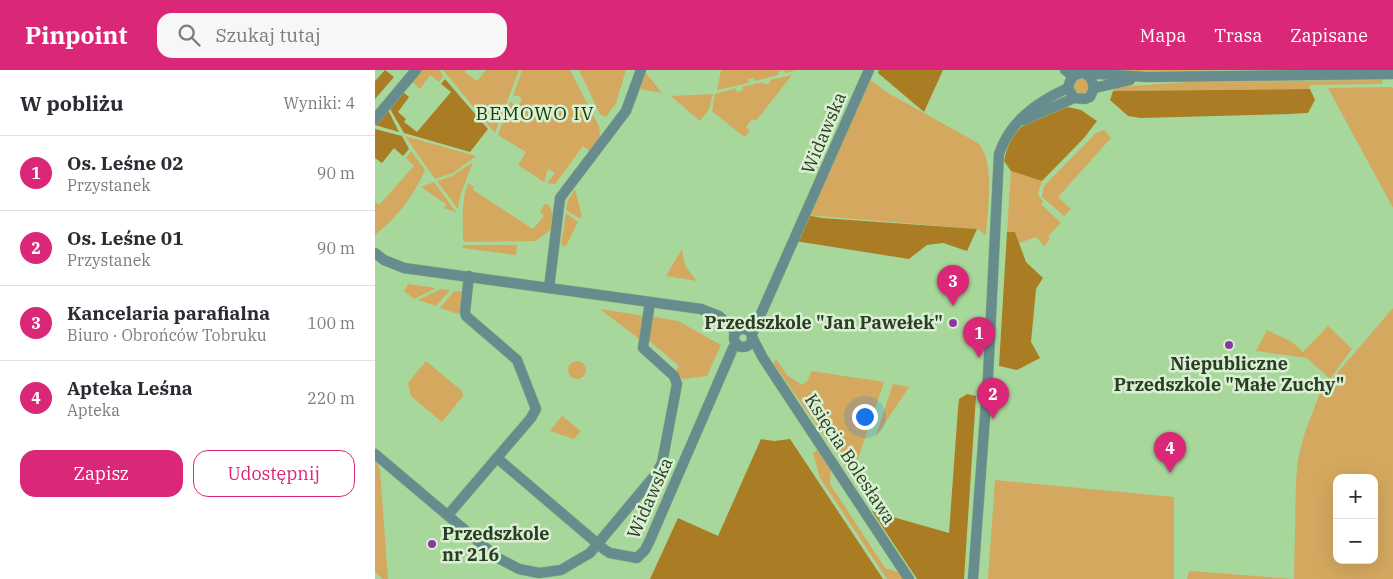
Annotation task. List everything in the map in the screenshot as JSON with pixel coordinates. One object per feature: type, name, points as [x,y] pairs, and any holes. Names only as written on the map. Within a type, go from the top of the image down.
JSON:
[{"type":"street","points":[[375,119],[416,70]]},
{"type":"street","points":[[549,288],[560,198],[626,111],[641,70]]},
{"type":"street","name":"Widawska","points":[[497,458],[610,553],[637,558],[645,550],[733,348],[749,344],[869,70]]},
{"type":"street","points":[[1077,98],[1068,88],[1069,73],[1147,76],[1362,72],[1393,74]]},
{"type":"street","points":[[1013,126],[1077,98],[1089,97],[1094,88],[1091,78],[1087,75]]},
{"type":"street","points":[[1094,88],[1147,76]]},
{"type":"street","points":[[973,579],[988,376],[996,176],[1004,138],[1013,126],[1033,107],[1068,88]]},
{"type":"street","points":[[375,253],[384,260],[404,268],[650,302],[711,313],[752,336]]},
{"type":"street","points":[[448,515],[536,409],[522,366],[466,316],[469,276]]},
{"type":"street","points":[[375,454],[497,558],[528,571],[551,572],[568,567],[590,553],[656,474],[662,463],[677,384],[674,376],[643,348],[650,302]]},
{"type":"street","points":[[740,346],[734,338],[739,330],[759,318]]},
{"type":"street","name":"Księcia Bolesława","points":[[752,336],[763,358],[909,579]]},
{"type":"street","name":"Księcia Bolesława","points":[[740,346],[763,358]]},
{"type":"shaded area","points":[[385,70],[394,77],[375,99],[375,81]]},
{"type":"shaded area","points":[[419,70],[440,70],[443,77],[439,82],[430,75],[420,89],[410,80]]},
{"type":"shaded area","points":[[443,70],[466,70],[465,72],[477,81],[486,70],[519,70],[495,133]]},
{"type":"shaded area","points":[[522,70],[570,70],[599,126],[600,137],[590,151],[583,146],[555,184],[547,183],[555,173],[548,169],[544,182],[518,165],[526,152],[498,135],[510,102],[517,106],[522,101],[519,96],[513,96]]},
{"type":"shaded area","points":[[579,70],[626,70],[616,103],[606,117],[600,114]]},
{"type":"shaded area","points":[[721,70],[784,70],[778,72],[778,75],[755,81],[754,78],[748,79],[749,83],[717,90]]},
{"type":"shaded area","points":[[784,70],[797,70],[785,73]]},
{"type":"shaded area","points":[[879,70],[943,70],[924,112],[878,73]]},
{"type":"shaded area","points":[[1110,70],[1232,70],[1110,72]]},
{"type":"shaded area","points":[[646,73],[662,93],[640,89]]},
{"type":"shaded area","points":[[792,75],[756,121],[752,119],[746,127],[750,131],[744,137],[712,111],[715,94],[736,88],[737,92],[743,90],[742,87],[763,82],[764,84],[770,83],[770,80]]},
{"type":"shaded area","points":[[866,77],[888,93],[978,143],[984,151],[989,174],[986,235],[977,229],[806,215]]},
{"type":"shaded area","points":[[445,79],[488,129],[470,152],[404,133],[389,107],[402,91],[409,97],[398,112],[406,119],[404,122],[417,132],[451,92],[441,84]]},
{"type":"shaded area","points":[[1081,79],[1087,81],[1089,87],[1087,93],[1081,95],[1075,93],[1073,87],[1075,81]]},
{"type":"shaded area","points":[[1382,80],[1382,84],[1310,85],[1310,89],[1113,91],[1115,87],[1190,82]]},
{"type":"shaded area","points":[[1328,88],[1393,88],[1393,208]]},
{"type":"shaded area","points":[[1310,89],[1315,100],[1308,113],[1141,118],[1128,116],[1110,100],[1113,91]]},
{"type":"shaded area","points":[[713,94],[709,109],[700,121],[671,96]]},
{"type":"shaded area","points":[[1068,107],[1081,110],[1097,121],[1084,138],[1042,181],[1011,171],[1004,161],[1007,149],[1018,130],[1034,118]]},
{"type":"shaded area","points":[[387,108],[399,132],[375,125]]},
{"type":"shaded area","points":[[375,129],[402,136],[409,149],[403,156],[394,148],[382,163],[375,158]]},
{"type":"shaded area","points":[[1104,130],[1111,138],[1058,197],[1071,209],[1064,216],[1042,197],[1044,186],[1096,133]]},
{"type":"shaded area","points":[[405,136],[476,156],[453,173],[435,179]]},
{"type":"shaded area","points":[[411,151],[425,170],[416,189],[404,206],[375,235],[375,202],[379,205],[414,166],[406,158]]},
{"type":"shaded area","points":[[473,162],[460,196],[458,209],[437,181],[452,176]]},
{"type":"shaded area","points":[[1011,171],[1042,181],[1038,194],[1043,202],[1041,204],[1061,223],[1048,236],[1050,239],[1044,246],[1036,237],[1019,243],[1015,232],[1007,232]]},
{"type":"shaded area","points":[[434,182],[456,212],[444,208],[446,204],[421,187]]},
{"type":"shaded area","points":[[468,183],[474,187],[473,190],[533,229],[544,216],[540,212],[545,204],[549,205],[553,215],[551,229],[536,241],[465,242],[463,240],[463,211]]},
{"type":"shaded area","points":[[575,189],[582,217],[579,218],[566,210],[568,200]]},
{"type":"shaded area","points":[[566,213],[578,222],[566,246],[561,245]]},
{"type":"shaded area","points":[[806,215],[822,218],[977,229],[967,251],[943,243],[927,245],[909,259],[795,241]]},
{"type":"shaded area","points":[[1007,232],[1015,232],[1026,262],[1043,278],[1036,289],[1031,342],[1040,358],[1017,370],[999,366]]},
{"type":"shaded area","points":[[463,245],[517,245],[516,255],[463,248]]},
{"type":"shaded area","points":[[682,249],[685,266],[697,281],[666,276]]},
{"type":"shaded area","points":[[408,284],[436,288],[414,299],[404,291]]},
{"type":"shaded area","points":[[441,289],[450,290],[436,306],[418,300]]},
{"type":"shaded area","points":[[454,291],[466,292],[462,308],[458,314],[440,308]]},
{"type":"shaded area","points":[[1393,308],[1393,579],[1294,579],[1296,480],[1298,459],[1305,432],[1320,393]]},
{"type":"shaded area","points":[[600,309],[644,316],[641,339],[639,339]]},
{"type":"shaded area","points":[[650,316],[678,321],[721,345],[707,376],[683,379],[675,372],[679,366],[646,338]]},
{"type":"shaded area","points":[[1328,326],[1352,349],[1330,379],[1307,358],[1256,351],[1267,330],[1292,342],[1303,352]]},
{"type":"shaded area","points":[[776,359],[787,375],[802,385],[808,380],[811,371],[884,382],[853,473],[849,471],[773,363]]},
{"type":"shaded area","points":[[426,361],[462,391],[463,396],[442,422],[411,396],[408,383]]},
{"type":"shaded area","points":[[577,361],[583,364],[586,370],[583,376],[577,379],[571,376],[568,370],[571,364]]},
{"type":"shaded area","points":[[893,384],[909,387],[875,438]]},
{"type":"shaded area","points":[[967,394],[976,396],[964,579],[917,579],[872,511],[949,533],[959,399]]},
{"type":"shaded area","points":[[562,416],[581,431],[574,439],[550,431]]},
{"type":"shaded area","points":[[761,439],[774,441],[790,439],[883,579],[650,579],[678,518],[718,536]]},
{"type":"shaded area","points":[[819,449],[831,469],[830,484],[885,568],[900,573],[904,579],[887,579],[820,478],[813,453]]},
{"type":"shaded area","points":[[375,457],[380,470],[388,579],[383,579],[375,572]]},
{"type":"shaded area","points":[[995,480],[1174,497],[1174,579],[988,579]]},
{"type":"shaded area","points":[[1189,571],[1294,579],[1187,579]]},
{"type":"place","name":"Kancelaria parafialna","points":[[953,306]]},
{"type":"place","name":"Przedszkole \"Jan Pawełek\"","points":[[953,323]]},
{"type":"place","name":"Niepubliczne Przedszkole \"Małe Zuchy\"","points":[[1229,345]]},
{"type":"place","name":"Os. Leśne 02","points":[[979,358]]},
{"type":"place","name":"Os. Leśne 01","points":[[993,419]]},
{"type":"place","name":"Apteka Leśna","points":[[1170,473]]},
{"type":"place","name":"Przedszkole nr 216","points":[[432,544]]},
{"type":"district","name":"BEMOWO IV","points":[[535,113]]}]
